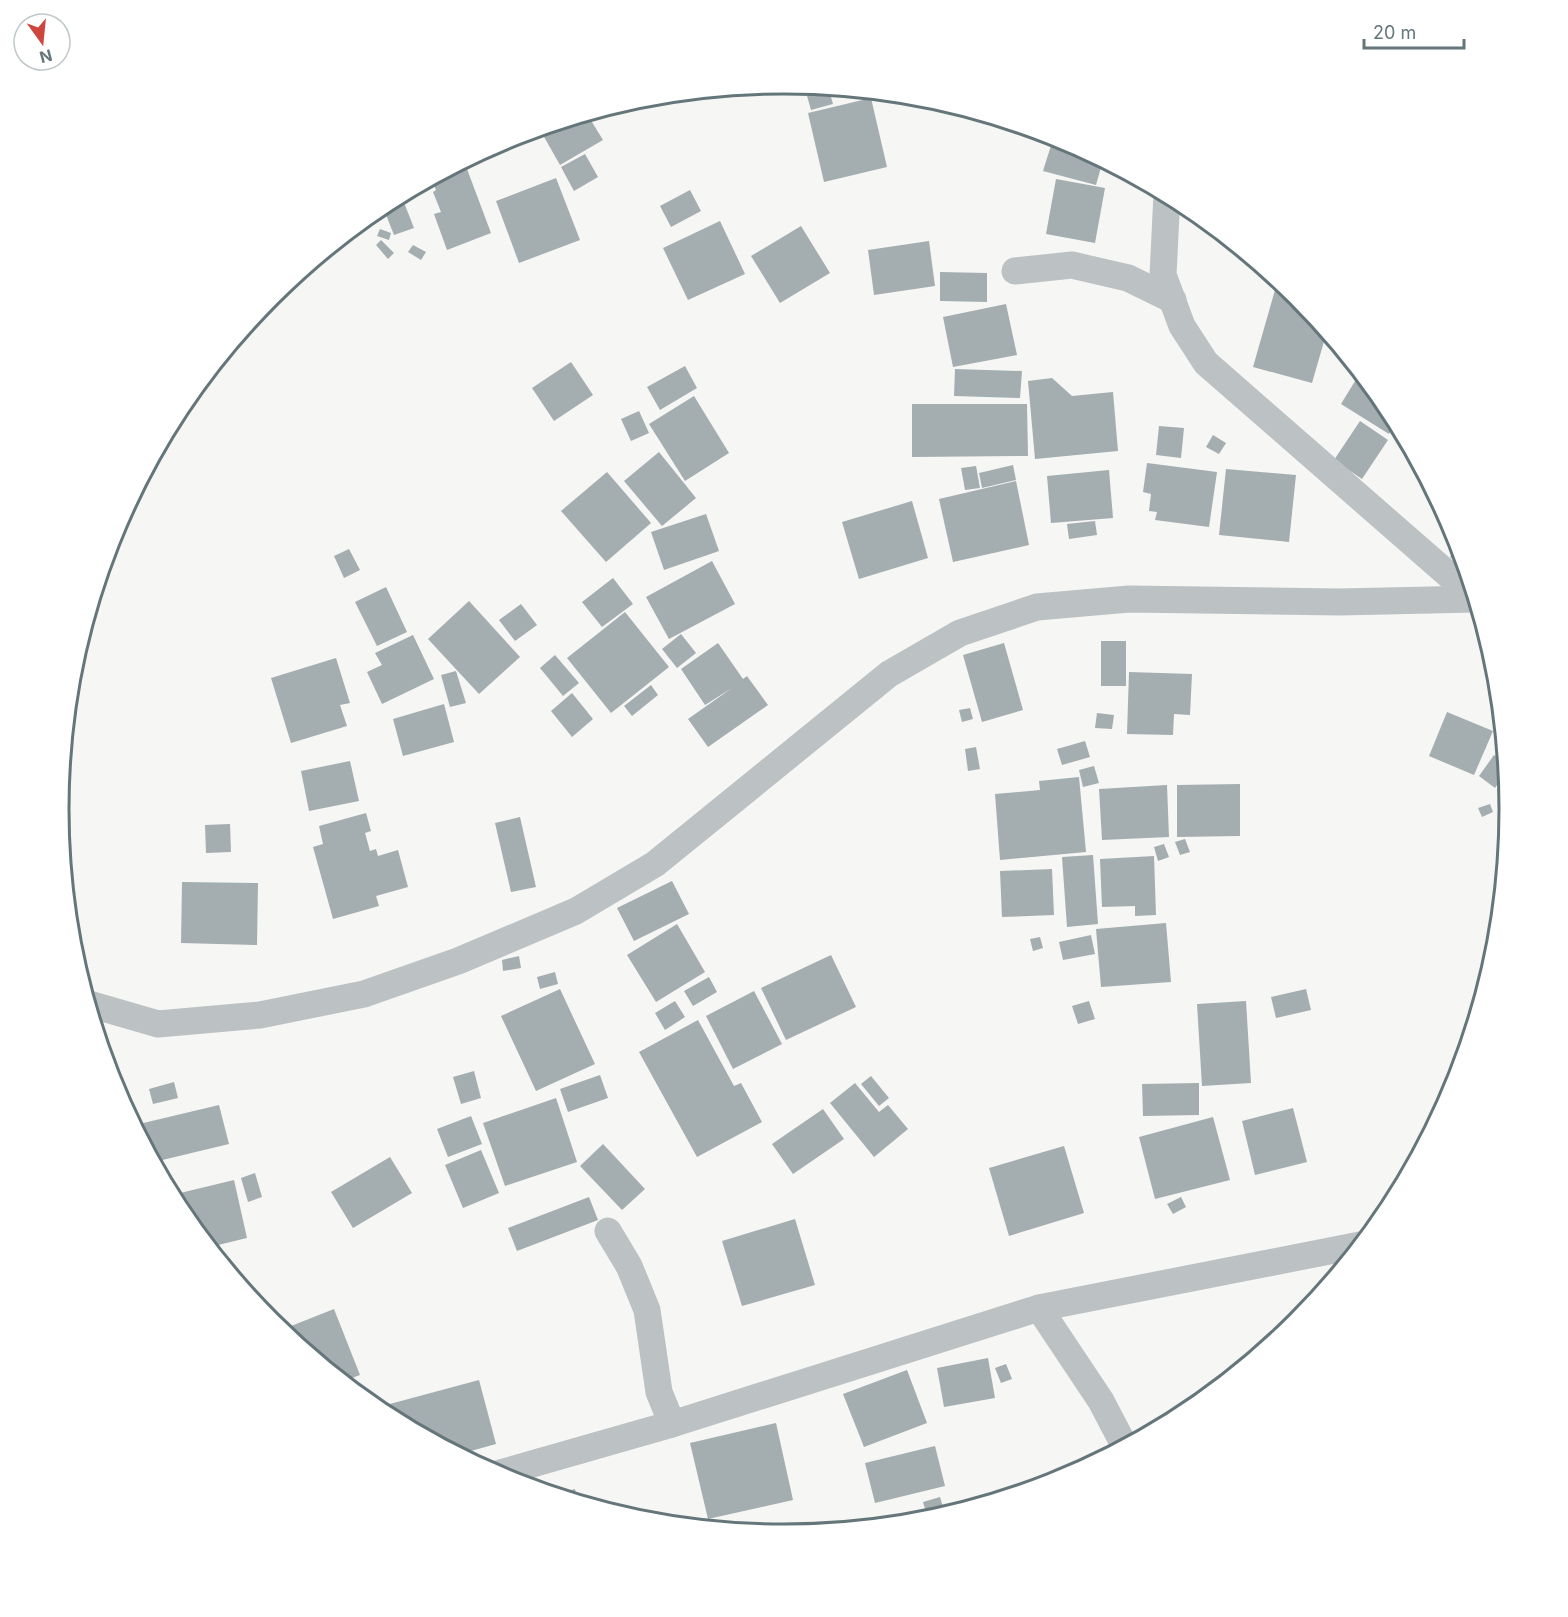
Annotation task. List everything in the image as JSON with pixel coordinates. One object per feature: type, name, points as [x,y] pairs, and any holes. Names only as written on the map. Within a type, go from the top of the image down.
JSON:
[{"type":"street","points":[[1167,205],[1164,275],[1182,326],[1206,363],[1464,588]]},
{"type":"street","points":[[1015,271],[1072,265],[1128,278],[1173,300]]},
{"type":"street","points":[[97,1006],[158,1024],[260,1015],[364,994],[458,961],[576,911],[655,864],[889,674],[960,633],[1037,608],[1129,599],[1340,602],[1467,598]]},
{"type":"street","points":[[608,1231],[629,1266],[647,1310],[659,1392],[672,1424]]},
{"type":"street","points":[[512,1470],[672,1424],[1040,1308],[1348,1247]]},
{"type":"street","points":[[1040,1308],[1101,1401],[1121,1439]]},
{"type":"building","points":[[807,94],[830,95],[833,104],[811,110]]},
{"type":"building","points":[[871,99],[887,167],[824,182],[808,113]]},
{"type":"building","points":[[591,120],[603,140],[560,165],[543,135]]},
{"type":"building","points":[[1051,145],[1101,167],[1096,185],[1043,171]]},
{"type":"building","points":[[585,154],[598,177],[574,191],[561,167]]},
{"type":"building","points":[[467,168],[491,233],[447,250],[434,214],[441,212],[433,192],[436,190],[434,185]]},
{"type":"building","points":[[556,178],[580,240],[519,263],[496,201]]},
{"type":"building","points":[[1056,179],[1105,188],[1095,243],[1046,234]]},
{"type":"building","points":[[690,190],[701,211],[671,227],[660,206]]},
{"type":"building","points":[[404,203],[414,228],[394,235],[386,215]]},
{"type":"building","points":[[720,221],[745,274],[688,300],[663,248]]},
{"type":"building","points":[[801,226],[830,273],[780,303],[751,256]]},
{"type":"building","points":[[380,229],[391,233],[389,240],[377,236]]},
{"type":"building","points":[[381,240],[394,253],[388,259],[376,245]]},
{"type":"building","points":[[929,241],[935,286],[874,295],[868,250]]},
{"type":"building","points":[[413,245],[426,252],[421,260],[408,252]]},
{"type":"building","points":[[940,272],[987,273],[987,302],[940,301]]},
{"type":"building","points":[[1276,290],[1324,340],[1312,383],[1253,367]]},
{"type":"building","points":[[1006,304],[1017,355],[953,367],[943,317]]},
{"type":"building","points":[[571,362],[593,395],[554,421],[532,388]]},
{"type":"building","points":[[685,366],[697,388],[660,410],[647,387]]},
{"type":"building","points":[[955,369],[1022,371],[1020,398],[954,396]]},
{"type":"building","points":[[1052,378],[1072,396],[1113,392],[1118,451],[1035,459],[1028,381]]},
{"type":"building","points":[[1356,380],[1391,431],[1389,434],[1341,404]]},
{"type":"building","points":[[694,396],[729,453],[685,481],[649,424]]},
{"type":"building","points":[[912,404],[1027,404],[1028,456],[912,457]]},
{"type":"building","points":[[639,411],[649,433],[631,441],[621,419]]},
{"type":"building","points":[[1360,421],[1388,440],[1362,479],[1334,460]]},
{"type":"building","points":[[1159,426],[1184,428],[1181,458],[1156,455]]},
{"type":"building","points":[[1213,435],[1226,443],[1219,454],[1206,447]]},
{"type":"building","points":[[659,452],[696,498],[662,526],[624,481]]},
{"type":"building","points":[[1147,463],[1217,472],[1209,527],[1155,520],[1157,512],[1149,511],[1151,494],[1143,492]]},
{"type":"building","points":[[1013,465],[1016,480],[982,488],[979,473]]},
{"type":"building","points":[[976,466],[980,488],[965,490],[961,468]]},
{"type":"building","points":[[1226,469],[1296,475],[1289,542],[1219,535]]},
{"type":"building","points":[[1109,470],[1113,518],[1051,523],[1047,476]]},
{"type":"building","points":[[607,472],[651,523],[606,562],[561,511]]},
{"type":"building","points":[[1016,481],[1029,545],[953,562],[939,499]]},
{"type":"building","points":[[912,501],[928,558],[859,579],[842,522]]},
{"type":"building","points":[[706,514],[719,551],[664,570],[651,532]]},
{"type":"building","points":[[1095,521],[1097,535],[1069,539],[1067,524]]},
{"type":"building","points":[[349,549],[360,570],[344,578],[334,556]]},
{"type":"building","points":[[712,561],[735,604],[669,639],[646,597]]},
{"type":"building","points":[[613,578],[633,604],[602,627],[582,602]]},
{"type":"building","points":[[386,587],[407,632],[377,646],[355,602]]},
{"type":"building","points":[[469,601],[520,657],[479,694],[428,639]]},
{"type":"building","points":[[521,604],[537,625],[515,641],[499,620]]},
{"type":"building","points":[[625,612],[669,667],[611,713],[567,658]]},
{"type":"building","points":[[681,634],[696,653],[677,668],[662,649]]},
{"type":"building","points":[[413,635],[434,679],[382,704],[367,672],[382,665],[375,653]]},
{"type":"building","points":[[1101,641],[1126,641],[1126,686],[1101,686]]},
{"type":"building","points":[[718,643],[743,679],[747,676],[768,705],[708,747],[688,719],[732,688],[705,705],[681,669]]},
{"type":"building","points":[[1004,643],[1023,710],[982,722],[963,655]]},
{"type":"building","points":[[555,655],[579,683],[563,696],[540,668]]},
{"type":"building","points":[[336,658],[350,703],[340,705],[347,726],[291,743],[271,678]]},
{"type":"building","points":[[456,671],[466,703],[450,707],[441,675]]},
{"type":"building","points":[[1129,672],[1192,674],[1190,715],[1174,714],[1173,735],[1127,734]]},
{"type":"building","points":[[651,685],[658,695],[632,716],[624,706]]},
{"type":"building","points":[[572,693],[593,719],[572,737],[551,711]]},
{"type":"building","points":[[444,704],[454,742],[403,756],[393,719]]},
{"type":"building","points":[[970,708],[973,719],[962,722],[959,710]]},
{"type":"building","points":[[1447,712],[1493,731],[1474,775],[1429,756]]},
{"type":"building","points":[[1097,713],[1114,715],[1112,729],[1095,728]]},
{"type":"building","points":[[1085,741],[1090,757],[1062,765],[1057,749]]},
{"type":"building","points":[[976,747],[980,769],[968,771],[965,749]]},
{"type":"building","points":[[1494,755],[1497,757],[1498,784],[1495,788],[1479,776]]},
{"type":"building","points":[[350,761],[359,801],[309,811],[301,771]]},
{"type":"building","points":[[1094,766],[1099,783],[1083,787],[1079,770]]},
{"type":"building","points":[[1079,777],[1086,852],[1000,860],[995,794],[1040,790],[1039,781]]},
{"type":"building","points":[[1240,784],[1240,836],[1177,837],[1177,785]]},
{"type":"building","points":[[1167,785],[1169,837],[1102,840],[1099,789]]},
{"type":"building","points":[[1490,804],[1493,812],[1482,817],[1478,808]]},
{"type":"building","points":[[366,813],[371,831],[365,833],[370,851],[376,849],[378,856],[398,850],[408,887],[376,896],[379,906],[333,919],[313,847],[323,844],[319,826]]},
{"type":"building","points":[[520,817],[536,887],[511,892],[495,823]]},
{"type":"building","points":[[230,824],[231,852],[206,853],[205,825]]},
{"type":"building","points":[[1185,839],[1190,852],[1180,855],[1175,842]]},
{"type":"building","points":[[1164,844],[1169,857],[1158,861],[1154,847]]},
{"type":"building","points":[[1093,855],[1098,924],[1067,927],[1062,857]]},
{"type":"building","points":[[1154,856],[1156,915],[1135,916],[1135,906],[1102,907],[1100,859]]},
{"type":"building","points":[[1052,869],[1054,915],[1002,917],[1000,871]]},
{"type":"building","points":[[672,881],[689,914],[634,941],[617,908]]},
{"type":"building","points":[[182,882],[258,883],[257,945],[181,943]]},
{"type":"building","points":[[1166,923],[1171,982],[1101,987],[1096,929]]},
{"type":"building","points":[[677,924],[705,972],[656,1002],[627,955]]},
{"type":"building","points":[[1091,935],[1095,954],[1063,960],[1059,942]]},
{"type":"building","points":[[1040,937],[1043,948],[1033,951],[1030,939]]},
{"type":"building","points":[[831,955],[856,1007],[786,1040],[761,988]]},
{"type":"building","points":[[519,956],[521,968],[503,971],[502,960]]},
{"type":"building","points":[[555,972],[558,984],[540,989],[537,977]]},
{"type":"building","points":[[709,977],[717,992],[693,1006],[684,991]]},
{"type":"building","points":[[560,989],[595,1064],[536,1091],[501,1016]]},
{"type":"building","points":[[1306,989],[1311,1010],[1276,1018],[1271,997]]},
{"type":"building","points":[[754,991],[782,1044],[733,1069],[706,1016]]},
{"type":"building","points":[[675,1001],[685,1017],[665,1030],[655,1013]]},
{"type":"building","points":[[1089,1001],[1095,1019],[1078,1024],[1072,1006]]},
{"type":"building","points":[[1246,1001],[1251,1083],[1202,1086],[1197,1004]]},
{"type":"building","points":[[698,1020],[734,1086],[741,1083],[762,1122],[697,1157],[639,1052]]},
{"type":"building","points":[[474,1071],[481,1098],[461,1104],[453,1077]]},
{"type":"building","points":[[600,1075],[608,1098],[568,1112],[560,1089]]},
{"type":"building","points":[[871,1076],[889,1098],[879,1106],[861,1084]]},
{"type":"building","points":[[174,1082],[178,1098],[153,1104],[149,1089]]},
{"type":"building","points":[[855,1083],[879,1112],[888,1105],[908,1129],[874,1157],[830,1103]]},
{"type":"building","points":[[1199,1083],[1199,1115],[1143,1116],[1142,1084]]},
{"type":"building","points":[[556,1098],[577,1162],[505,1186],[483,1123]]},
{"type":"building","points":[[219,1105],[229,1144],[162,1160],[142,1123]]},
{"type":"building","points":[[1293,1108],[1307,1162],[1255,1175],[1242,1121]]},
{"type":"building","points":[[823,1109],[844,1139],[793,1174],[772,1144]]},
{"type":"building","points":[[471,1116],[482,1144],[448,1157],[437,1129]]},
{"type":"building","points":[[1213,1117],[1230,1180],[1155,1199],[1139,1137]]},
{"type":"building","points":[[603,1144],[645,1189],[622,1210],[580,1166]]},
{"type":"building","points":[[1064,1146],[1084,1213],[1009,1236],[989,1168]]},
{"type":"building","points":[[481,1150],[499,1193],[463,1208],[445,1165]]},
{"type":"building","points":[[390,1157],[412,1193],[353,1228],[331,1192]]},
{"type":"building","points":[[255,1173],[262,1197],[248,1202],[241,1178]]},
{"type":"building","points":[[234,1180],[247,1238],[218,1245],[181,1193]]},
{"type":"building","points":[[589,1197],[598,1220],[517,1251],[508,1228]]},
{"type":"building","points":[[1181,1197],[1186,1207],[1173,1214],[1167,1204]]},
{"type":"building","points":[[795,1219],[815,1285],[742,1306],[722,1241]]},
{"type":"building","points":[[334,1309],[360,1375],[352,1378],[349,1376],[291,1326]]},
{"type":"building","points":[[988,1358],[995,1398],[944,1407],[937,1368]]},
{"type":"building","points":[[1006,1364],[1012,1379],[1001,1383],[995,1368]]},
{"type":"building","points":[[907,1370],[927,1423],[864,1447],[843,1394]]},
{"type":"building","points":[[479,1380],[496,1444],[470,1451],[426,1428],[389,1404]]},
{"type":"building","points":[[776,1423],[793,1500],[708,1519],[690,1443]]},
{"type":"building","points":[[935,1446],[945,1486],[875,1503],[865,1463]]},
{"type":"building","points":[[940,1497],[942,1505],[925,1509],[923,1502]]}]
